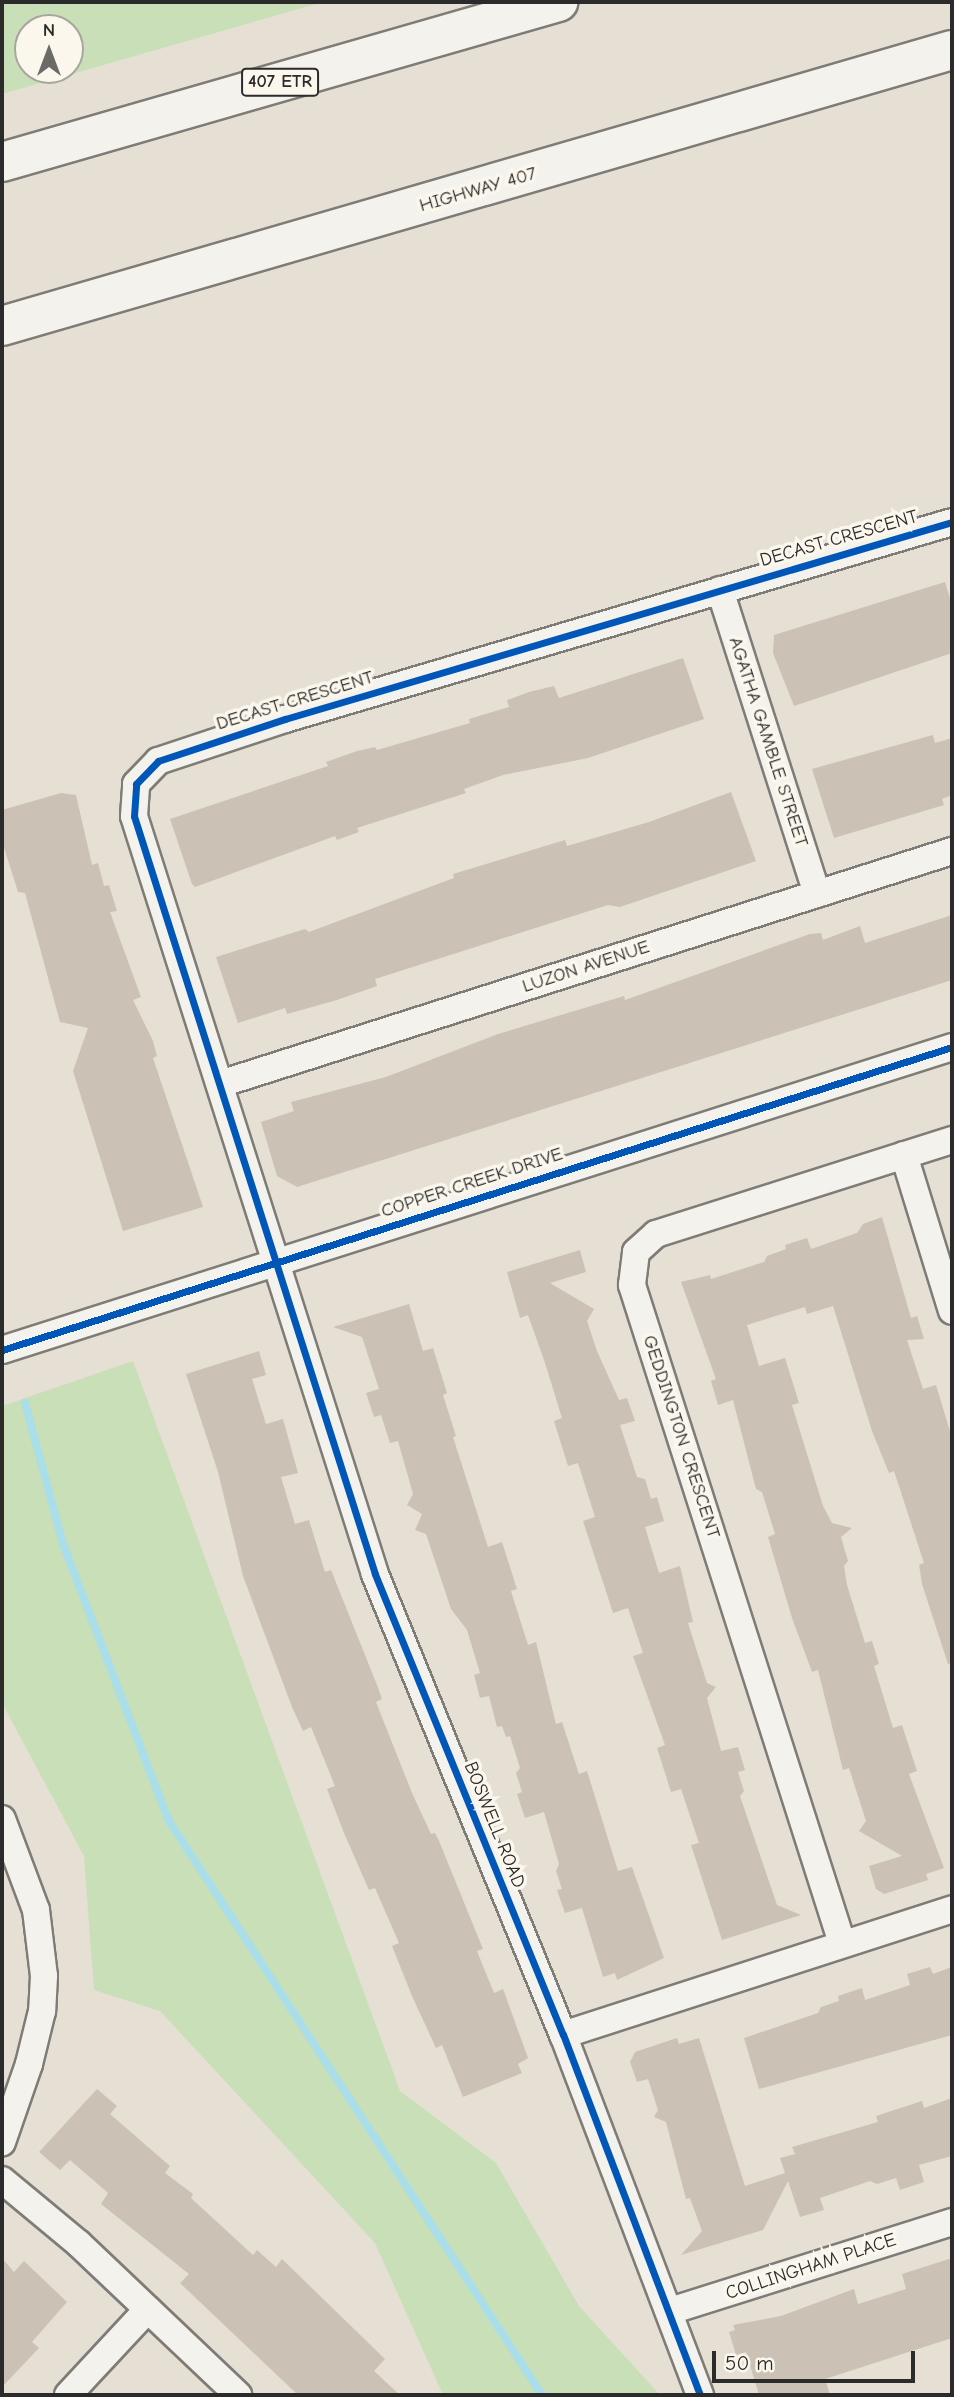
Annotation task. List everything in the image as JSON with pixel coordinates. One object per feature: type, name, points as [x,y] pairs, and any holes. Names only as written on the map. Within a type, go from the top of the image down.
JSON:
[{"type":"highway","name":"407 ETR","points":[[2,162],[558,2]]},
{"type":"highway","name":"HIGHWAY 407","points":[[2,326],[952,50]]},
{"type":"street","name":"DECAST CRESCENT","points":[[276,1261],[134,816],[136,784],[158,761],[285,719],[952,522]]},
{"type":"street","name":"AGATHA GAMBLE STREET","points":[[720,590],[817,894]]},
{"type":"street","name":"LUZON AVENUE","points":[[219,1084],[952,851]]},
{"type":"street","name":"COPPER CREEK DRIVE","points":[[2,1350],[952,1046]]},
{"type":"street","name":"GEDDINGTON CRESCENT","points":[[842,1943],[632,1285],[636,1252],[656,1234],[952,1140]]},
{"type":"street","points":[[904,1155],[952,1311]]},
{"type":"street","name":"BOSWELL ROAD","points":[[276,1261],[331,1447],[375,1574],[563,2035],[700,2395]]},
{"type":"street","points":[[2,1819],[36,1910],[44,1976],[42,2011],[29,2064],[2,2142]]},
{"type":"street","points":[[563,2035],[952,1909]]},
{"type":"street","points":[[2,2180],[148,2309],[238,2395]]},
{"type":"street","name":"COLLINGHAM PLACE","points":[[670,2311],[952,2222]]},
{"type":"street","points":[[68,2395],[148,2309]]},
{"type":"green space","points":[[2,2],[323,2],[84,70],[84,14],[14,14],[14,84],[37,84],[2,94]]},
{"type":"green space","points":[[133,1361],[400,2091],[496,2163],[579,2306],[660,2395],[443,2395],[375,2243],[160,2011],[94,1990],[84,1856],[2,1703],[2,1406]]},
{"type":"building","points":[[945,582],[952,605],[952,653],[794,706],[773,653],[774,635]]},
{"type":"building","points":[[683,658],[704,719],[588,758],[503,775],[464,789],[466,793],[357,828],[359,832],[337,840],[335,836],[195,887],[192,884],[170,819],[328,766],[326,762],[357,751],[375,747],[377,750],[470,723],[469,719],[509,707],[507,700],[529,692],[554,686],[559,698]]},
{"type":"building","points":[[933,735],[935,743],[952,738],[952,795],[942,799],[944,805],[834,838],[812,769]]},
{"type":"building","points":[[731,792],[756,861],[620,907],[608,905],[375,979],[377,986],[337,1000],[287,1014],[285,1008],[238,1023],[216,957],[305,929],[309,932],[454,878],[453,874],[565,840],[567,846],[649,822]]},
{"type":"building","points":[[61,793],[76,795],[92,865],[98,863],[104,886],[109,885],[117,911],[110,912],[141,997],[133,1000],[153,1041],[157,1056],[153,1058],[203,1207],[123,1231],[73,1071],[88,1028],[60,1022],[25,893],[18,892],[2,841],[2,810]]},
{"type":"building","points":[[952,915],[952,980],[297,1187],[277,1176],[261,1122],[294,1111],[291,1102],[386,1077],[498,1034],[624,996],[625,1000],[810,934],[821,933],[823,940],[860,926],[865,943]]},
{"type":"building","points":[[882,1217],[911,1318],[917,1316],[924,1339],[907,1340],[923,1389],[936,1385],[952,1438],[952,1663],[948,1664],[922,1584],[919,1565],[924,1563],[894,1471],[889,1473],[872,1431],[833,1306],[807,1314],[805,1307],[747,1325],[759,1366],[785,1358],[799,1403],[792,1405],[823,1506],[832,1523],[852,1528],[841,1537],[848,1561],[844,1566],[847,1585],[865,1643],[872,1641],[879,1664],[874,1666],[893,1728],[902,1725],[917,1771],[909,1774],[944,1868],[926,1874],[928,1880],[884,1894],[876,1889],[869,1866],[902,1856],[859,1831],[866,1821],[849,1768],[843,1770],[818,1670],[812,1672],[792,1618],[768,1537],[775,1534],[762,1492],[756,1489],[733,1400],[718,1405],[711,1381],[716,1379],[681,1282],[710,1275],[711,1279],[764,1262],[767,1256],[786,1249],[785,1245],[807,1238],[811,1249],[857,1233],[863,1224]]},
{"type":"building","points":[[580,1250],[586,1272],[550,1283],[594,1309],[587,1321],[597,1351],[619,1400],[627,1398],[635,1421],[620,1425],[637,1477],[645,1479],[651,1499],[657,1497],[664,1521],[645,1527],[659,1573],[680,1566],[693,1622],[688,1623],[707,1683],[716,1687],[707,1698],[721,1751],[738,1747],[745,1770],[738,1772],[744,1791],[740,1796],[777,1905],[801,1915],[722,1940],[691,1845],[699,1843],[681,1789],[671,1792],[657,1748],[665,1745],[633,1656],[643,1653],[628,1608],[613,1613],[583,1521],[595,1517],[578,1463],[568,1466],[554,1421],[562,1418],[545,1363],[528,1315],[520,1318],[507,1272]]},
{"type":"building","points":[[409,1304],[423,1351],[433,1348],[447,1393],[443,1395],[456,1436],[453,1437],[488,1547],[502,1542],[517,1589],[511,1591],[528,1645],[536,1642],[556,1724],[562,1722],[579,1774],[587,1771],[618,1871],[632,1867],[664,1958],[617,1980],[615,1973],[603,1977],[582,1908],[565,1913],[557,1890],[562,1889],[556,1871],[559,1864],[544,1812],[525,1818],[517,1794],[522,1792],[516,1773],[520,1768],[510,1736],[506,1737],[502,1726],[497,1727],[489,1696],[480,1698],[474,1675],[480,1673],[467,1630],[451,1609],[426,1534],[415,1530],[422,1514],[407,1505],[413,1494],[398,1441],[390,1443],[381,1415],[374,1417],[366,1393],[379,1389],[362,1337],[333,1327]]},
{"type":"building","points":[[259,1351],[266,1375],[252,1379],[266,1424],[283,1419],[298,1473],[281,1477],[295,1524],[309,1520],[325,1572],[331,1570],[377,1685],[382,1699],[376,1702],[412,1793],[431,1834],[435,1833],[439,1841],[483,1949],[477,1951],[494,1993],[503,1989],[528,2058],[518,2064],[522,2073],[463,2097],[442,2045],[436,2048],[412,1996],[392,1946],[399,1943],[375,1888],[369,1890],[344,1833],[327,1789],[335,1786],[311,1727],[303,1731],[292,1707],[243,1576],[218,1472],[186,1374]]},
{"type":"building","points":[[930,1967],[933,1974],[952,1967],[952,2035],[759,2089],[744,2038],[818,2013],[821,2007],[839,2001],[838,1996],[862,1988],[865,2000],[910,1985],[907,1974]]},
{"type":"building","points":[[677,2038],[679,2044],[699,2038],[745,2186],[785,2173],[780,2158],[795,2154],[792,2147],[878,2122],[876,2116],[922,2101],[924,2108],[952,2098],[952,2156],[919,2165],[924,2182],[900,2190],[896,2178],[877,2184],[870,2181],[820,2198],[824,2210],[800,2217],[788,2181],[763,2230],[681,2255],[702,2231],[690,2198],[686,2199],[666,2122],[654,2117],[658,2110],[648,2079],[637,2082],[630,2062],[635,2052]]},
{"type":"building","points":[[97,2089],[117,2106],[110,2114],[170,2166],[165,2173],[193,2194],[191,2198],[253,2255],[257,2250],[276,2267],[282,2259],[385,2359],[374,2371],[400,2395],[298,2395],[180,2283],[189,2274],[101,2204],[108,2193],[70,2160],[60,2170],[39,2152]]},
{"type":"building","points":[[2,2258],[14,2272],[24,2261],[67,2302],[32,2342],[39,2348],[2,2387]]},
{"type":"building","points":[[952,2258],[952,2338],[825,2379],[830,2395],[759,2395],[746,2352],[736,2355],[729,2332],[735,2330],[733,2325],[781,2316],[854,2289],[858,2304],[906,2289],[902,2274]]},
{"type":"waterway","points":[[25,1403],[63,1544],[169,1821],[542,2395]]},
{"type":"cycle path","points":[[700,2395],[563,2035],[375,1574],[134,816],[136,784],[158,761],[285,719],[952,522]]},
{"type":"cycle path","points":[[2,1350],[952,1047]]}]
